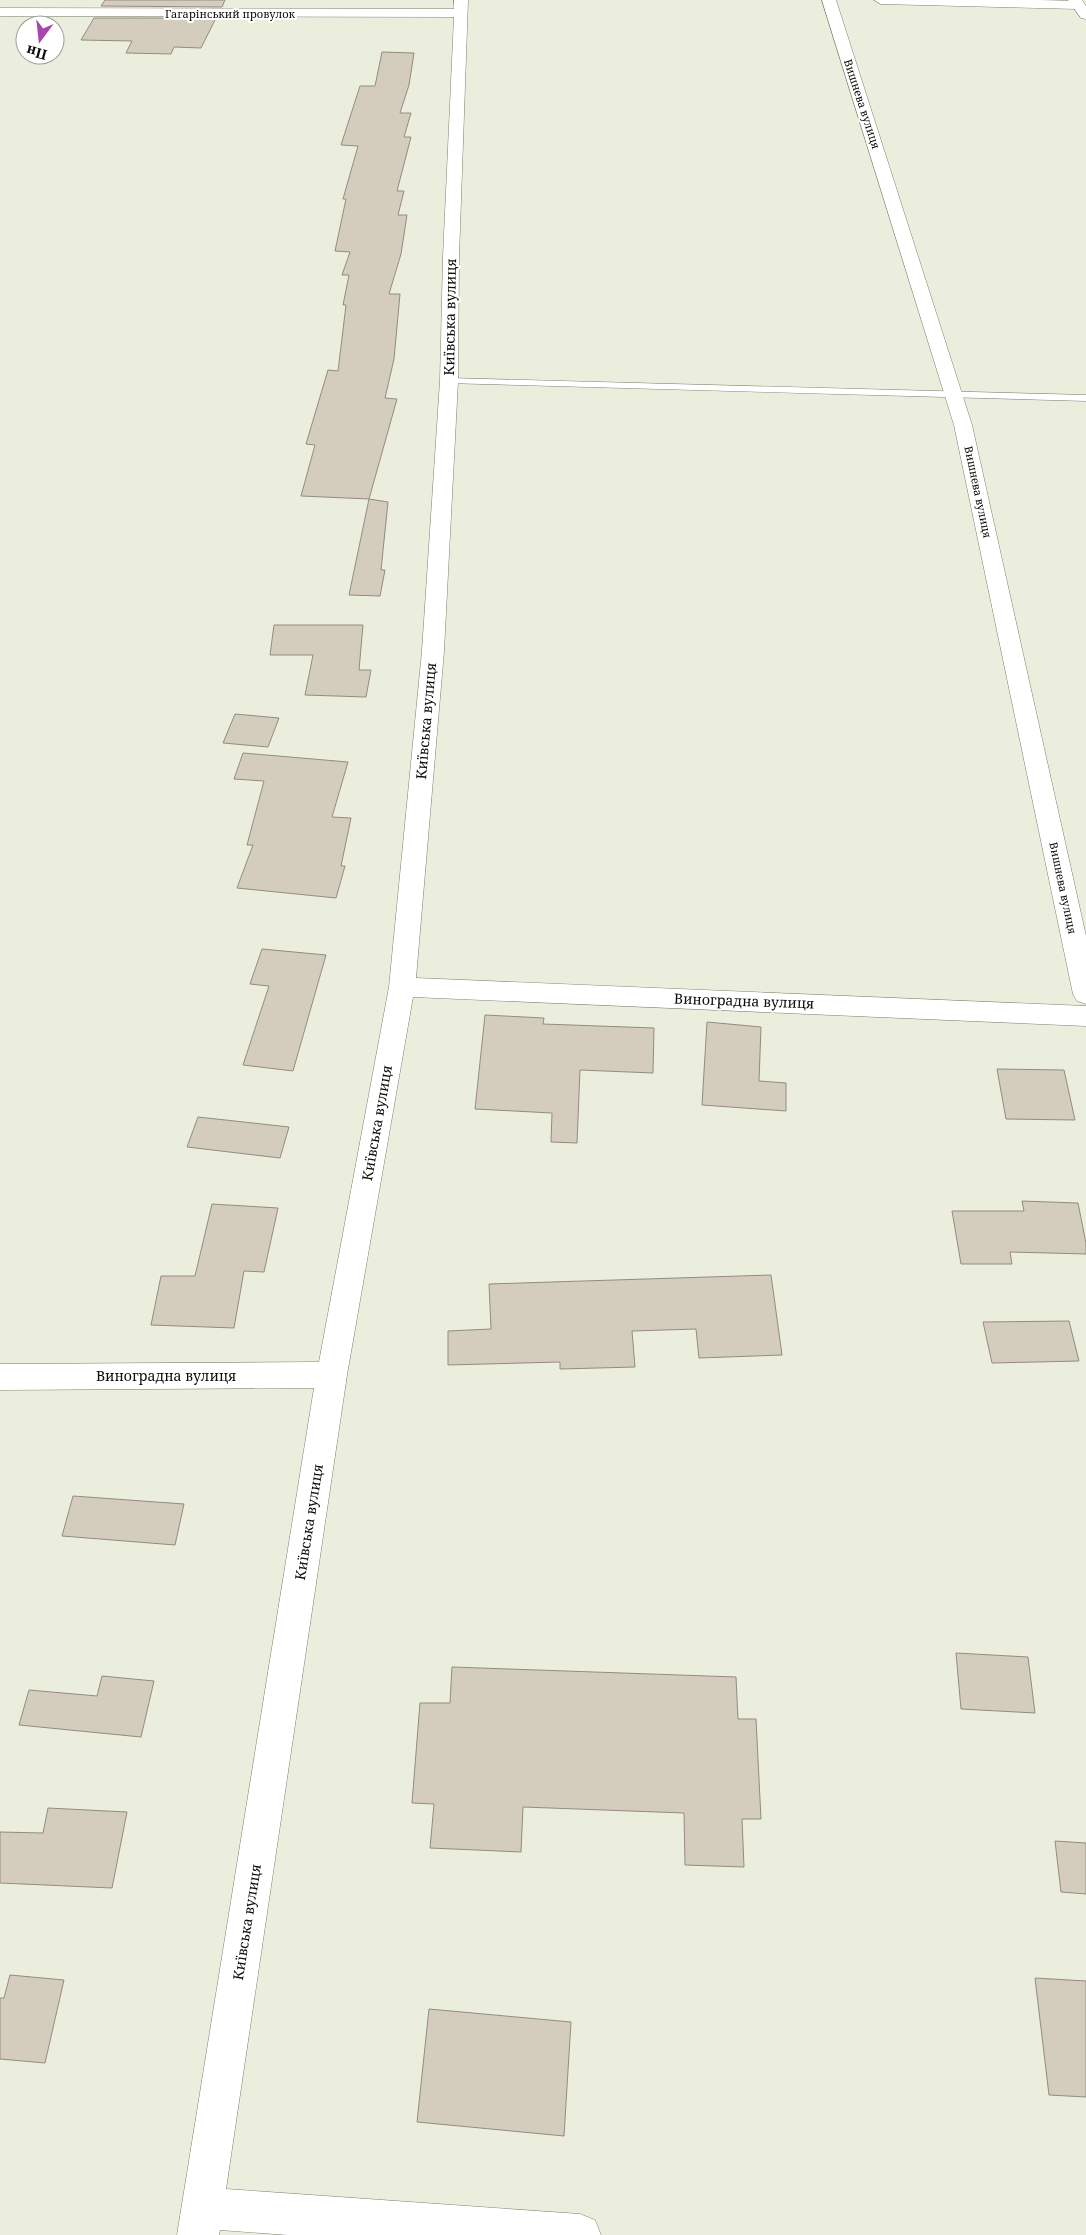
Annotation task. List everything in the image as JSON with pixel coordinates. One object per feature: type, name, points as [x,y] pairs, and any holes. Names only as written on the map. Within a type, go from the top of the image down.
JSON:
[{"type":"street","name":"Вишнева вулиця","points":[[829,0],[965,434],[1086,994]]},
{"type":"street","points":[[881,0],[1080,7]]},
{"type":"street","name":"Гагарінський провулок","points":[[0,12],[278,14],[461,6]]},
{"type":"street","name":"Київська вулиця","points":[[200,2221],[332,1375],[402,987],[433,651],[449,381],[451,258],[461,6]]},
{"type":"street","name":"Виноградна вулиця","points":[[402,987],[1086,1016]]},
{"type":"street","name":"Виноградна вулиця","points":[[0,1378],[332,1375]]},
{"type":"street","points":[[200,2221],[580,2235]]},
{"type":"lane","points":[[449,381],[1086,398]]},
{"type":"building","points":[[105,0],[225,0],[222,7],[101,6]]},
{"type":"building","points":[[94,18],[216,18],[201,48],[174,47],[171,54],[126,53],[132,41],[81,40]]},
{"type":"building","points":[[382,52],[414,53],[409,85],[400,113],[411,113],[404,137],[411,137],[397,191],[404,191],[398,215],[407,215],[401,254],[389,294],[400,294],[394,359],[385,398],[397,399],[369,499],[301,496],[315,445],[306,444],[328,370],[338,371],[346,305],[343,305],[349,275],[342,275],[350,252],[335,251],[346,199],[343,199],[358,146],[341,145],[360,86],[375,86]]},
{"type":"building","points":[[369,499],[388,502],[381,570],[385,570],[380,596],[349,595]]},
{"type":"building","points":[[274,625],[363,625],[359,670],[371,670],[366,697],[305,695],[313,655],[270,655]]},
{"type":"building","points":[[235,714],[279,718],[268,747],[223,743]]},
{"type":"building","points":[[243,753],[348,762],[332,817],[351,818],[341,866],[345,866],[336,898],[237,888],[253,845],[247,845],[264,781],[234,779]]},
{"type":"building","points":[[262,949],[326,955],[293,1071],[243,1065],[269,986],[250,984]]},
{"type":"building","points":[[485,1015],[544,1018],[543,1024],[654,1028],[653,1073],[580,1070],[577,1143],[551,1142],[552,1113],[475,1109]]},
{"type":"building","points":[[707,1022],[761,1027],[759,1081],[786,1083],[786,1111],[702,1105]]},
{"type":"building","points":[[997,1069],[1064,1070],[1075,1120],[1006,1119]]},
{"type":"building","points":[[198,1117],[289,1127],[280,1158],[187,1147]]},
{"type":"building","points":[[1022,1201],[1078,1203],[1086,1243],[1086,1254],[1010,1252],[1012,1264],[961,1264],[952,1211],[1024,1211]]},
{"type":"building","points":[[212,1204],[278,1208],[264,1272],[244,1271],[234,1328],[151,1325],[161,1276],[195,1276]]},
{"type":"building","points":[[771,1275],[782,1355],[699,1358],[696,1329],[632,1331],[635,1367],[560,1369],[560,1362],[448,1365],[448,1331],[491,1329],[489,1284]]},
{"type":"building","points":[[1069,1321],[1079,1361],[992,1363],[983,1322]]},
{"type":"building","points":[[73,1496],[184,1504],[175,1545],[62,1536]]},
{"type":"building","points":[[956,1653],[1028,1657],[1035,1713],[961,1709]]},
{"type":"building","points":[[452,1667],[736,1677],[738,1719],[756,1719],[761,1819],[742,1819],[744,1867],[685,1865],[684,1813],[523,1807],[521,1852],[430,1848],[434,1804],[412,1803],[420,1703],[450,1703]]},
{"type":"building","points":[[102,1676],[154,1681],[141,1737],[19,1725],[29,1690],[97,1696]]},
{"type":"building","points":[[48,1808],[127,1812],[112,1888],[0,1883],[0,1832],[43,1833]]},
{"type":"building","points":[[1055,1841],[1086,1843],[1086,1894],[1061,1892]]},
{"type":"building","points":[[10,1975],[64,1980],[45,2063],[0,2059],[0,1998],[4,1998]]},
{"type":"building","points":[[1035,1978],[1086,1981],[1086,2097],[1049,2095]]},
{"type":"building","points":[[429,2009],[571,2022],[564,2136],[417,2122]]}]
